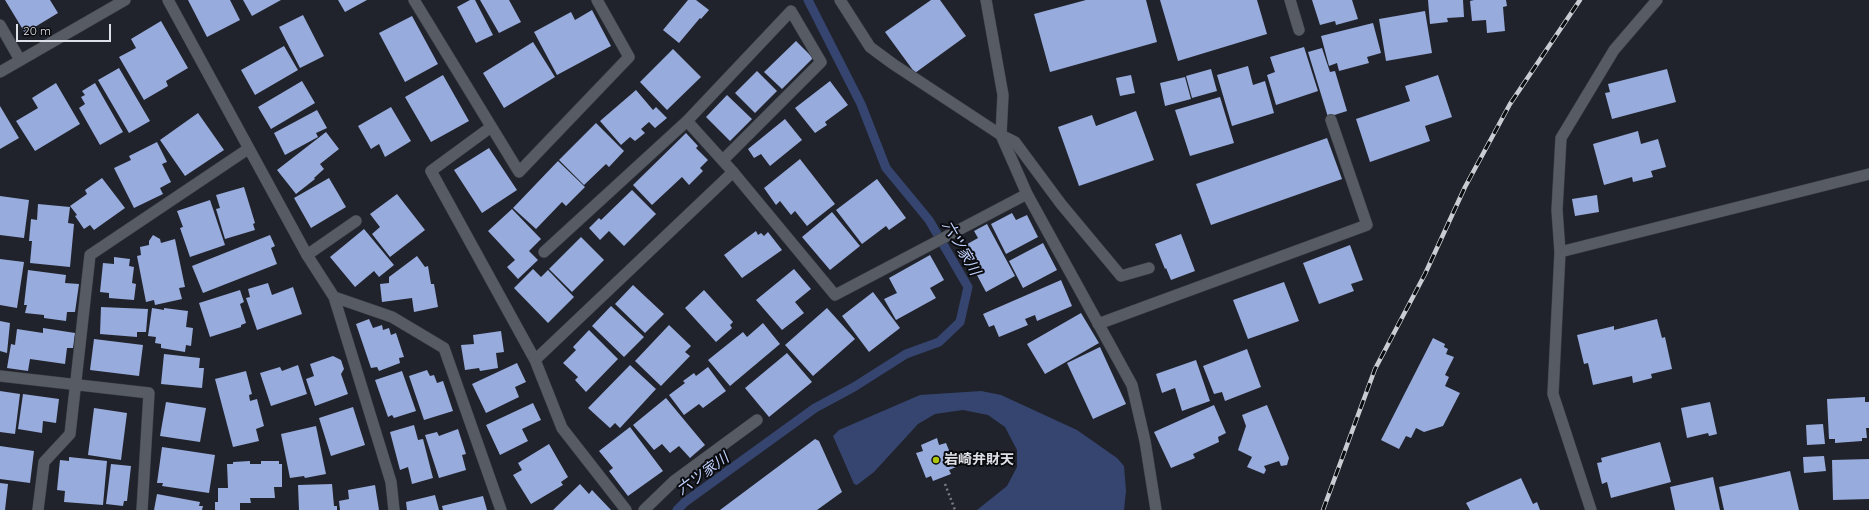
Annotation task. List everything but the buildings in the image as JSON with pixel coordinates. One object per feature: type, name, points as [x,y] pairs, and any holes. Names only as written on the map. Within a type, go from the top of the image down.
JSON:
[{"type":"street","points":[[0,72],[125,0]]},
{"type":"street","points":[[168,0],[307,255],[334,297],[391,482],[394,510]]},
{"type":"street","points":[[414,0],[519,172],[629,57],[597,0]]},
{"type":"street","points":[[840,0],[870,47],[893,64],[1015,142],[1061,204],[1120,276],[1149,268]]},
{"type":"street","points":[[986,0],[1003,95],[1001,134],[1027,194],[1132,385],[1145,440],[1156,510]]},
{"type":"street","points":[[1290,0],[1299,30]]},
{"type":"street","points":[[1591,510],[1553,394],[1560,252],[1557,210],[1561,138],[1614,50],[1657,0]]},
{"type":"street","points":[[544,252],[687,121],[790,11],[821,62],[723,160]]},
{"type":"street","points":[[0,25],[20,60]]},
{"type":"street","points":[[1098,324],[1367,225],[1331,120]]},
{"type":"street","points":[[687,121],[723,160],[835,295],[1027,194]]},
{"type":"street","points":[[491,127],[431,171],[535,360],[562,428],[626,510]]},
{"type":"street","points":[[38,510],[44,462],[70,434],[90,255],[248,149]]},
{"type":"street","points":[[535,360],[733,172]]},
{"type":"street","points":[[1560,252],[1869,174]]},
{"type":"street","points":[[307,255],[356,221]]},
{"type":"street","points":[[334,297],[392,317],[444,348],[501,510]]},
{"type":"street","points":[[0,376],[149,393],[142,510]]},
{"type":"street","points":[[644,510],[674,481],[757,420]]},
{"type":"path","points":[[946,484],[955,510]]},
{"type":"water","points":[[981,391],[1001,395],[1077,430],[1117,458],[1124,466],[1126,491],[1124,510],[977,510],[1007,486],[1017,467],[1017,450],[1005,427],[988,415],[963,410],[935,414],[918,424],[874,472],[857,485],[854,484],[833,436],[839,430],[920,395]]},
{"type":"waterway","name":"六ツ家川","points":[[677,510],[685,502],[815,408],[854,387],[906,354],[939,342],[960,322],[968,287],[929,220],[886,168],[861,104],[808,0]]},
{"type":"railway","points":[[1323,510],[1375,369],[1425,274],[1465,187],[1510,104],[1580,0]]},
{"type":"place","name":"岩崎弁財天","points":[[936,460]]}]
